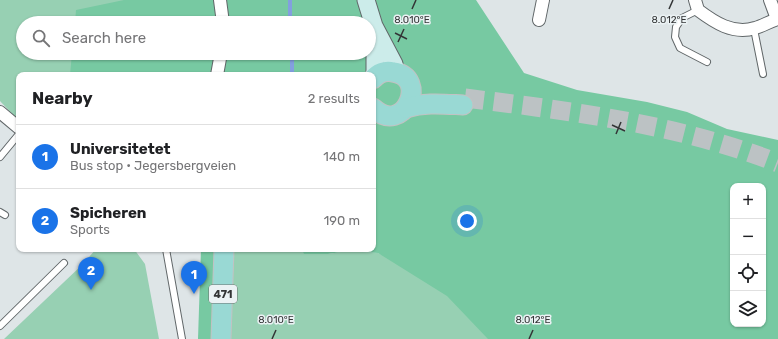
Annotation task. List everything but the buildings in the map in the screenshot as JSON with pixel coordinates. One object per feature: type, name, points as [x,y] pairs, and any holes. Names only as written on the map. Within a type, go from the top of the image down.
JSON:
[{"type":"main road","points":[[376,77],[385,72],[403,78],[436,94],[464,102],[418,104],[406,108],[396,114],[390,115],[384,115],[376,111]]},
{"type":"main road","points":[[403,78],[411,97],[406,108]]},
{"type":"main road","name":"471","points":[[222,339],[224,252]]},
{"type":"street","points":[[220,0],[222,16]]},
{"type":"street","points":[[366,0],[366,16]]},
{"type":"street","points":[[366,0],[371,16]]},
{"type":"street","points":[[539,20],[543,0]]},
{"type":"street","points":[[696,5],[723,26],[738,29],[754,29],[778,19],[770,0]]},
{"type":"street","points":[[376,30],[403,78]]},
{"type":"street","points":[[218,72],[220,60]]},
{"type":"street","points":[[375,60],[375,72]]},
{"type":"street","points":[[0,112],[16,125]]},
{"type":"lane","points":[[696,5],[682,18],[676,28],[675,37],[680,48],[707,62]]},
{"type":"lane","points":[[754,29],[763,74]]},
{"type":"lane","points":[[0,157],[16,138]]},
{"type":"lane","points":[[167,252],[182,339]]},
{"type":"lane","points":[[0,326],[64,264]]},
{"type":"green space","points":[[0,0],[141,0],[132,16],[16,16],[16,60],[146,60],[160,72],[16,72],[16,118],[0,101]]},
{"type":"green space","points":[[124,0],[476,0],[524,73],[577,90],[647,102],[687,112],[727,129],[778,140],[778,339],[488,339],[447,296],[378,253],[362,252],[376,252],[376,72],[70,72],[71,60],[376,60],[376,16],[76,16],[76,10]]},
{"type":"green space","points":[[93,252],[136,252],[145,264],[159,339],[4,339],[83,264]]},
{"type":"green space","points":[[201,252],[228,252],[226,339],[198,339]]},
{"type":"green space","points":[[228,252],[326,252],[328,254],[341,252],[362,252],[378,253],[422,272],[495,339],[226,339]]},
{"type":"green space","points":[[303,252],[341,252],[328,254],[304,254]]},
{"type":"waterway","points":[[290,0],[290,16]]},
{"type":"waterway","points":[[292,60],[292,72]]},
{"type":"tunnel","points":[[465,98],[584,114],[663,129],[702,138],[778,163]]},
{"type":"place","name":"Spicheren","points":[[91,290]]},
{"type":"place","name":"Universitetet","points":[[194,294]]}]
